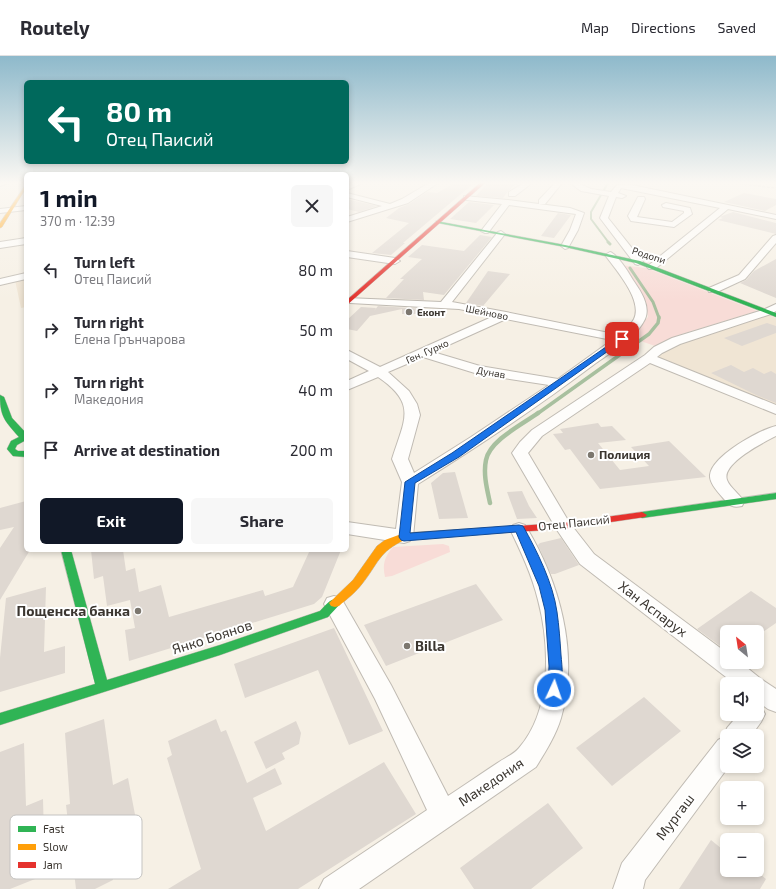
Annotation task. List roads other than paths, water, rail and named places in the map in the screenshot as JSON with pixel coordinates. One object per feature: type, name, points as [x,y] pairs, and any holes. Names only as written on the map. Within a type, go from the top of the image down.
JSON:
[{"type":"street","points":[[349,300],[438,222]]},
{"type":"street","name":"Родопи","points":[[438,222],[565,246],[638,262],[773,311]]},
{"type":"street","points":[[485,231],[492,222]]},
{"type":"street","points":[[565,246],[577,222]]},
{"type":"street","points":[[607,222],[638,262]]},
{"type":"street","points":[[653,222],[674,225],[678,222]]},
{"type":"street","points":[[652,267],[708,222]]},
{"type":"street","points":[[444,305],[501,234]]},
{"type":"street","points":[[713,290],[742,277],[776,238]]},
{"type":"street","points":[[0,245],[24,241]]},
{"type":"street","points":[[349,254],[395,261]]},
{"type":"street","points":[[410,482],[455,455],[622,339],[640,318],[642,310],[638,296],[610,255]]},
{"type":"street","points":[[0,282],[24,276]]},
{"type":"street","name":"Шейново","points":[[349,301],[459,306],[622,339]]},
{"type":"street","points":[[773,311],[676,341],[658,350],[649,358],[776,410]]},
{"type":"street","name":"Ген. Гурко","points":[[349,385],[506,316]]},
{"type":"street","name":"Дунав","points":[[423,353],[478,370],[560,383]]},
{"type":"street","points":[[349,355],[379,372],[398,387],[412,409],[413,415],[400,459],[410,482],[404,537]]},
{"type":"street","name":"Хан Аспарух","points":[[649,358],[537,433],[525,445],[520,453],[563,526],[587,559],[738,677]]},
{"type":"street","points":[[0,397],[7,419],[11,425],[24,435]]},
{"type":"street","points":[[736,502],[721,483],[718,476],[719,470],[740,450],[776,430]]},
{"type":"street","points":[[24,437],[14,443],[11,449],[16,454],[24,454]]},
{"type":"street","name":"Отец Паисий","points":[[349,528],[404,537],[563,526],[776,496]]},
{"type":"street","name":"Македония","points":[[334,889],[527,758],[539,740],[549,718],[554,690],[556,666],[551,610],[545,586],[536,563],[519,529]]},
{"type":"street","name":"Янко Боянов","points":[[0,719],[220,650],[324,614],[356,583],[381,549],[404,537]]},
{"type":"street","points":[[67,552],[102,687]]},
{"type":"street","points":[[334,604],[382,692],[443,814]]},
{"type":"street","points":[[741,729],[748,721]]},
{"type":"street","name":"Мургаш","points":[[628,889],[632,873],[720,757]]},
{"type":"waterway","points":[[593,222],[609,243]]},
{"type":"waterway","points":[[630,268],[653,302],[659,318]]},
{"type":"waterway","points":[[537,414],[649,334],[658,323],[659,318]]},
{"type":"waterway","points":[[490,503],[485,471],[486,460],[489,453],[500,439],[538,413]]},
{"type":"place","name":"Еконт","points":[[409,312]]},
{"type":"place","name":"Полиция","points":[[591,455]]},
{"type":"place","name":"Пощенска банка","points":[[138,611]]},
{"type":"place","name":"Billa","points":[[407,646]]}]
